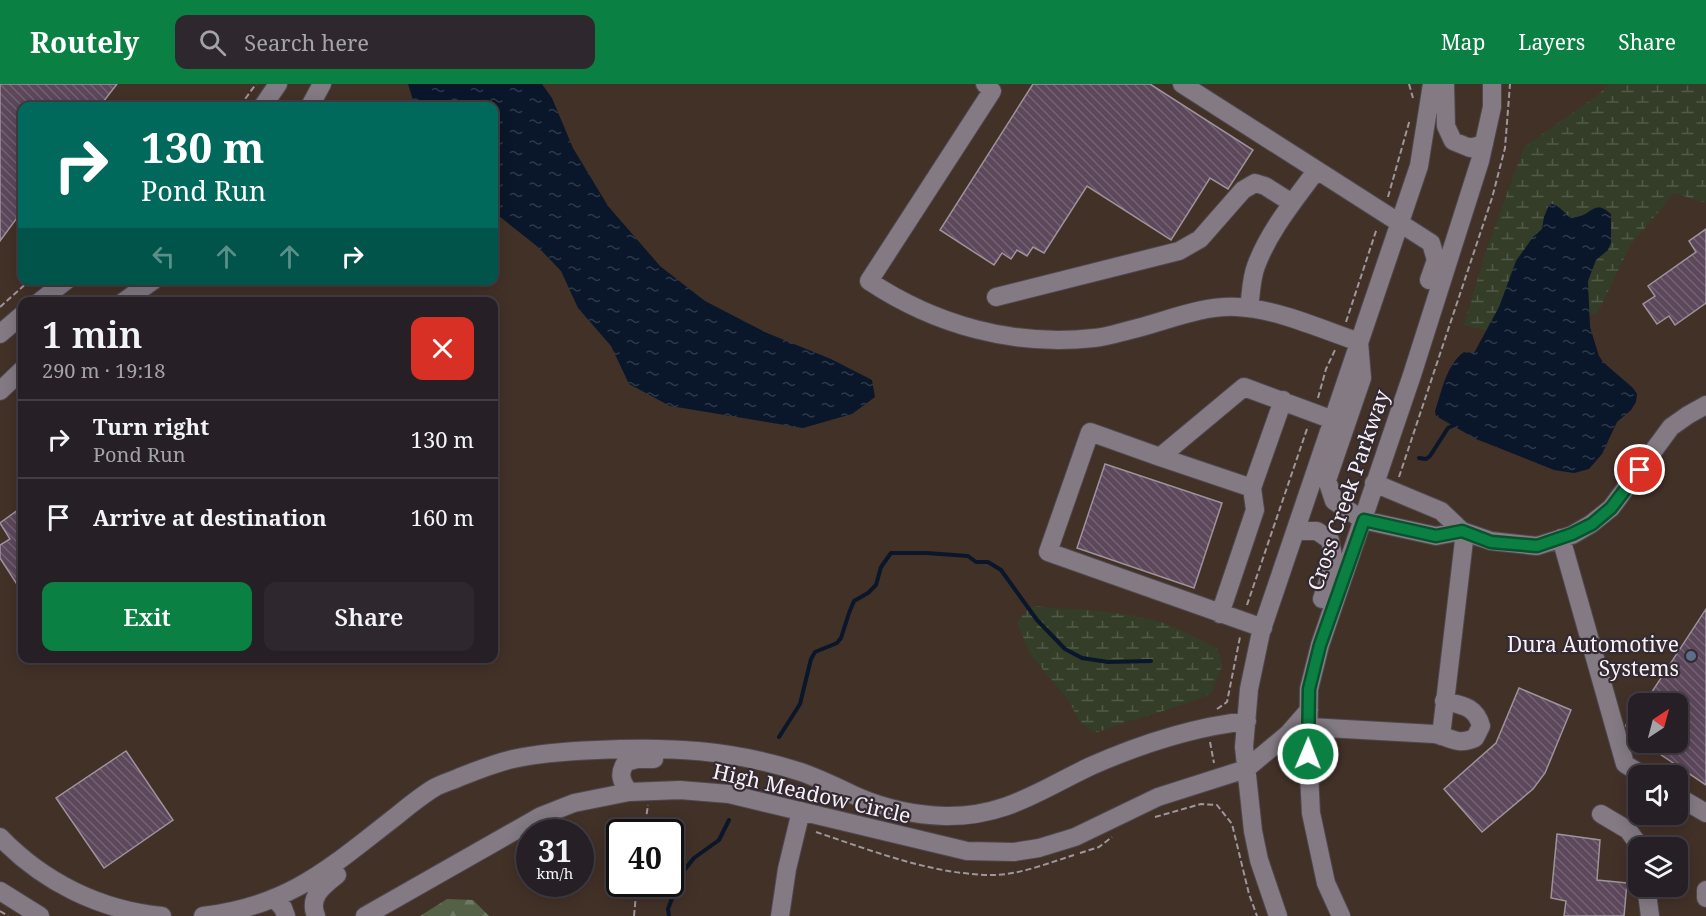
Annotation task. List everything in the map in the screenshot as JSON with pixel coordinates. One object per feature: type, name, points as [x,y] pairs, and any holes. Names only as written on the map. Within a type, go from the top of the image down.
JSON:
[{"type":"street","points":[[266,102],[278,84]]},
{"type":"street","points":[[312,102],[322,84]]},
{"type":"street","points":[[985,84],[992,91],[869,281],[894,298],[932,316],[971,329],[1018,338],[1048,341],[1096,338],[1217,308],[1249,308],[1262,309],[1359,342],[1362,378],[1327,480],[1334,501],[1364,520],[1436,536],[1463,532]]},
{"type":"street","points":[[1182,84],[1431,243],[1436,260],[1409,343],[1412,375]]},
{"type":"street","name":"Cross Creek Parkway","points":[[1278,916],[1258,860],[1253,831],[1244,747],[1250,689],[1263,628],[1419,166],[1432,84]]},
{"type":"street","points":[[1445,84],[1446,126],[1453,141],[1470,148],[1484,144]]},
{"type":"street","name":"Cross Creek Parkway","points":[[1341,916],[1326,883],[1311,813],[1309,689],[1336,595],[1364,520],[1374,483],[1459,229],[1484,144],[1492,107],[1492,84]]},
{"type":"street","points":[[1249,308],[1255,268],[1268,241],[1316,171]]},
{"type":"street","points":[[996,297],[1179,250],[1200,239],[1243,190],[1255,183],[1265,186],[1292,203]]},
{"type":"street","points":[[45,297],[61,285]]},
{"type":"street","points":[[130,297],[147,285]]},
{"type":"street","points":[[0,334],[18,318]]},
{"type":"street","points":[[0,375],[18,359]]},
{"type":"street","points":[[0,391],[18,374]]},
{"type":"street","points":[[1160,457],[1244,387],[1333,420]]},
{"type":"street","points":[[1220,614],[1256,510],[1252,488],[1283,400]]},
{"type":"street","points":[[1374,483],[1441,511],[1463,532],[1491,542],[1537,546],[1592,524],[1611,508],[1671,427],[1706,405]]},
{"type":"street","points":[[1252,488],[1090,432],[1048,552],[1263,628]]},
{"type":"street","points":[[1296,531],[1317,531],[1329,540],[1334,562],[1306,651],[1314,669]]},
{"type":"street","points":[[1441,735],[1463,532]]},
{"type":"street","points":[[1561,538],[1624,764],[1628,766]]},
{"type":"street","points":[[1246,769],[1309,718],[1441,735],[1451,741],[1464,742],[1475,738],[1481,726],[1475,711],[1469,707],[1444,701]]},
{"type":"street","name":"High Meadow Circle","points":[[203,916],[242,909],[275,899],[314,879],[436,786],[516,758],[577,751],[660,748],[719,752],[805,773],[860,798],[901,812],[946,816],[993,811],[1022,801],[1089,767],[1159,740],[1197,728],[1246,721]]},
{"type":"street","points":[[629,792],[621,781],[620,774],[626,762],[637,759],[669,758],[727,764],[775,764]]},
{"type":"street","name":"High Meadow Circle","points":[[365,916],[541,816],[574,803],[629,792],[650,790],[717,793],[967,851],[1014,852],[1039,848],[1076,837],[1158,797],[1246,769]]},
{"type":"street","points":[[316,916],[313,908],[315,897],[321,888],[402,825],[436,786]]},
{"type":"street","points":[[1688,802],[1706,813]]},
{"type":"street","points":[[780,916],[787,869],[801,811]]},
{"type":"street","points":[[1601,814],[1628,830],[1633,837]]},
{"type":"street","points":[[4,843],[37,869],[80,895],[123,910],[162,916]]},
{"type":"street","points":[[1706,890],[1706,898]]},
{"type":"street","points":[[0,891],[40,916]]},
{"type":"street","points":[[1647,897],[1650,916]]},
{"type":"street","points":[[275,899],[283,908],[286,916]]},
{"type":"path","points":[[243,102],[256,84]]},
{"type":"path","points":[[1394,491],[1492,198],[1505,148],[1510,84]]},
{"type":"path","points":[[0,307],[24,285]]},
{"type":"path","points":[[1210,737],[1214,764]]},
{"type":"path","points":[[646,819],[650,790]]},
{"type":"path","points":[[634,916],[636,897]]},
{"type":"path","points":[[0,911],[9,916]]},
{"type":"shaded area","points":[[0,84],[1706,84],[1706,916],[0,916]]},
{"type":"green space","points":[[1609,84],[1706,84],[1706,203],[1674,193],[1630,246],[1598,312],[1528,342],[1464,325],[1486,251],[1524,147],[1598,95]]},
{"type":"green space","points":[[1034,606],[1110,612],[1154,620],[1179,629],[1218,649],[1222,666],[1212,693],[1095,733],[1080,722],[1069,701],[1030,654],[1017,622],[1029,608]]},
{"type":"green space","points":[[447,899],[473,900],[489,916],[420,916]]},
{"type":"water","points":[[408,84],[542,84],[552,98],[573,148],[608,206],[660,266],[705,301],[767,333],[831,359],[872,380],[875,397],[852,414],[803,428],[670,406],[629,384],[611,346],[578,308],[561,271],[538,247],[498,215],[498,102],[414,102]]},
{"type":"water","points":[[1552,204],[1573,217],[1597,208],[1611,214],[1611,243],[1608,250],[1596,260],[1588,281],[1590,327],[1603,362],[1637,394],[1636,402],[1631,410],[1617,422],[1602,454],[1589,469],[1574,473],[1554,470],[1476,439],[1436,416],[1435,411],[1449,371],[1464,352],[1474,353],[1499,307],[1516,261],[1533,237],[1542,229],[1544,217],[1549,205]]},
{"type":"building","points":[[0,84],[117,84],[103,102],[18,102],[18,216],[0,241]]},
{"type":"building","points":[[1033,84],[1150,84],[1253,150],[1228,189],[1210,178],[1171,240],[1087,186],[1044,253],[1033,247],[1027,256],[1017,250],[1011,259],[1002,253],[994,265],[940,230]]},
{"type":"building","points":[[1706,229],[1706,303],[1675,325],[1669,316],[1657,324],[1643,304],[1655,296],[1648,286],[1696,252],[1689,241]]},
{"type":"building","points":[[1105,464],[1222,503],[1194,588],[1077,548]]},
{"type":"building","points":[[18,510],[18,586],[0,558],[0,545],[10,539],[0,523]]},
{"type":"building","name":"Dura Automotive Systems","points":[[1706,609],[1706,785],[1688,773],[1688,765],[1676,765],[1658,753],[1688,753],[1688,693],[1651,693]]},
{"type":"building","points":[[1519,688],[1571,710],[1545,773],[1533,789],[1482,832],[1444,789],[1496,743]]},
{"type":"building","points":[[126,751],[173,820],[104,868],[56,798]]},
{"type":"building","points":[[1557,834],[1600,840],[1597,880],[1627,883],[1624,916],[1564,916],[1566,901],[1551,898]]},
{"type":"waterway","points":[[1419,458],[1426,459],[1430,456],[1448,428],[1454,425]]},
{"type":"waterway","points":[[779,737],[800,704],[811,659],[815,652],[837,643],[841,638],[854,601],[876,585],[881,567],[891,553],[968,556],[976,562],[988,562],[1001,570],[1037,620],[1065,649],[1082,658],[1108,662],[1151,661]]},
{"type":"waterway","points":[[669,916],[668,909],[681,874],[694,858],[719,840],[729,820]]},
{"type":"place","name":"Dura Automotive Systems","points":[[1691,656]]},
{"type":"route","points":[[1308,754],[1309,689],[1336,595],[1364,520],[1436,536],[1462,531],[1491,542],[1537,546],[1572,534],[1592,524],[1611,508],[1640,470]]}]
